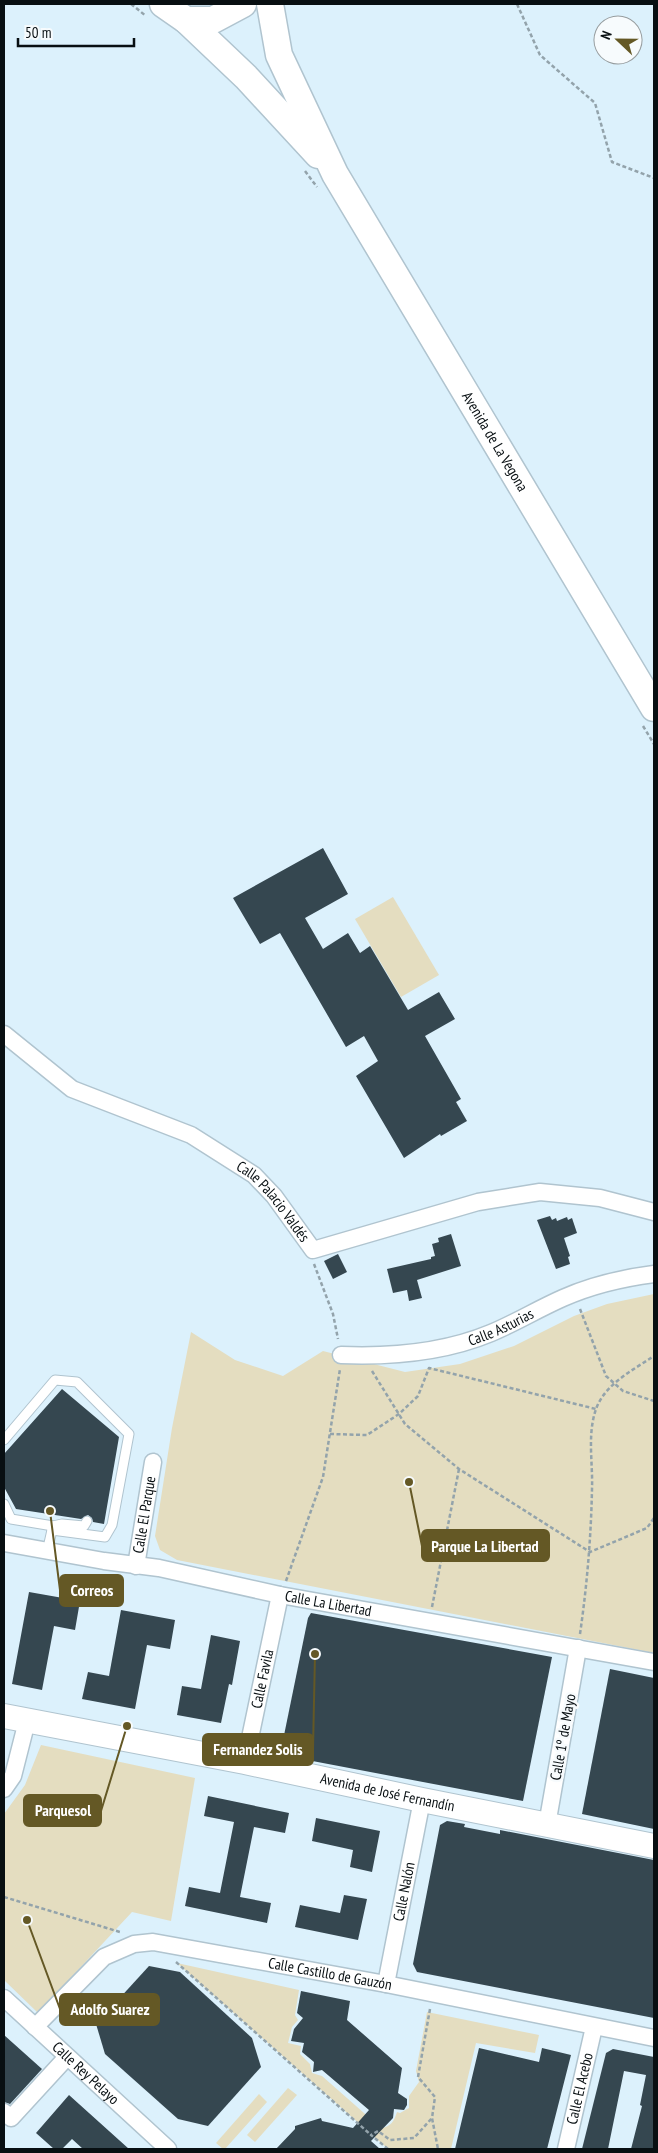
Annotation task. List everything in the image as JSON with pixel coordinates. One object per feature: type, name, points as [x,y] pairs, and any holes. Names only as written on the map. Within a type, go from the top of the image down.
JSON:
[{"type":"main road","points":[[155,10],[186,20],[213,20],[243,4]]},
{"type":"main road","points":[[270,4],[279,55],[327,182]]},
{"type":"main road","points":[[186,20],[246,77],[327,182]]},
{"type":"main road","name":"Avenida de La Vegona","points":[[327,182],[647,714]]},
{"type":"street","name":"Calle Palacio Valdés","points":[[4,1034],[72,1089],[191,1134],[254,1175],[274,1196],[313,1250],[478,1202],[540,1192],[600,1198],[654,1212]]},
{"type":"street","name":"Calle Asturias","points":[[341,1355],[364,1356],[417,1353],[443,1349],[490,1334],[564,1298],[589,1289],[623,1279],[654,1274]]},
{"type":"street","name":"Calle El Parque","points":[[136,1566],[153,1462]]},
{"type":"street","name":"Calle La Libertad","points":[[4,1544],[136,1566],[159,1568],[280,1595],[654,1662]]},
{"type":"street","name":"Calle Favila","points":[[245,1762],[280,1595]]},
{"type":"street","name":"Calle 1º de Mayo","points":[[547,1826],[578,1648]]},
{"type":"street","name":"Avenida de José Fernandín","points":[[4,1716],[245,1762],[547,1826],[654,1846]]},
{"type":"street","points":[[4,1789],[13,1776],[27,1721]]},
{"type":"street","name":"Calle Nalón","points":[[386,1984],[422,1800]]},
{"type":"street","name":"Calle Castillo de Gauzón","points":[[35,2027],[104,1957],[134,1944],[153,1942],[386,1984],[654,2038]]},
{"type":"street","name":"Calle Rey Pelayo","points":[[4,1998],[168,2149]]},
{"type":"street","name":"Calle El Acebo","points":[[566,2149],[594,2027]]},
{"type":"street","points":[[4,2112],[11,2118],[67,2056]]},
{"type":"lane","points":[[4,1440],[55,1380],[77,1382],[129,1434],[112,1525],[105,1537],[11,1519],[4,1504]]},
{"type":"lane","points":[[52,1528],[62,1524],[84,1526],[87,1521]]},
{"type":"lane","points":[[47,1552],[52,1528]]},
{"type":"path","points":[[131,4],[155,10]]},
{"type":"path","points":[[517,4],[540,55],[594,103],[612,162],[654,178]]},
{"type":"path","points":[[301,167],[327,182]]},
{"type":"path","points":[[647,714],[654,744]]},
{"type":"path","points":[[280,1595],[291,1572],[323,1477],[341,1355],[334,1314],[313,1262],[313,1250]]},
{"type":"path","points":[[580,1309],[606,1376],[623,1391],[654,1401]]},
{"type":"path","points":[[364,1356],[405,1424],[459,1469],[590,1552]]},
{"type":"path","points":[[578,1648],[590,1552],[592,1486],[590,1444],[596,1409],[614,1383],[654,1356]]},
{"type":"path","points":[[330,1434],[367,1436],[399,1414],[418,1396],[429,1368],[596,1409]]},
{"type":"path","points":[[429,1622],[459,1469]]},
{"type":"path","points":[[590,1552],[647,1528],[654,1518]]},
{"type":"path","points":[[4,1898],[153,1942],[388,2149]]},
{"type":"path","points":[[432,1994],[418,2077],[435,2097],[432,2118],[438,2149]]},
{"type":"path","points":[[371,2135],[378,2131],[390,2140],[414,2138],[432,2118]]},
{"type":"shaded area","points":[[393,897],[439,975],[401,997],[355,919]]},
{"type":"shaded area","points":[[654,1294],[654,1653],[177,1560],[160,1550],[155,1536],[172,1428],[191,1332],[235,1360],[283,1376],[323,1351],[405,1372],[460,1364],[514,1346],[574,1316],[607,1304]]},
{"type":"shaded area","points":[[41,1745],[195,1778],[171,1921],[132,1912],[38,2013],[4,1980],[4,1814],[25,1785]]},
{"type":"shaded area","points":[[177,1963],[299,1990],[295,2015],[298,2020],[292,2027],[288,2043],[301,2046],[300,2054],[310,2064],[312,2073],[322,2076],[381,2128],[392,2123],[397,2112],[400,2113],[409,2108],[409,2096],[419,2082],[416,2071],[427,2012],[539,2035],[535,2053],[476,2043],[451,2149],[388,2149]]},
{"type":"shaded area","points":[[288,2088],[297,2095],[255,2142],[247,2135]]},
{"type":"shaded area","points":[[259,2094],[267,2102],[223,2149],[216,2143]]},
{"type":"building","points":[[323,848],[348,894],[305,918],[323,949],[348,933],[360,953],[370,946],[408,1010],[439,992],[455,1019],[425,1036],[461,1099],[456,1102],[467,1121],[441,1136],[440,1134],[404,1158],[356,1076],[378,1061],[364,1036],[346,1047],[280,933],[260,944],[233,898]]},
{"type":"building","points":[[550,1216],[552,1220],[556,1218],[557,1221],[567,1217],[568,1220],[572,1218],[577,1233],[564,1238],[570,1256],[568,1257],[570,1264],[556,1269],[537,1220]]},
{"type":"building","points":[[451,1234],[461,1266],[417,1280],[422,1298],[409,1301],[407,1290],[393,1293],[387,1269],[431,1259],[431,1257],[435,1256],[432,1244],[439,1242],[438,1238]]},
{"type":"building","points":[[338,1254],[347,1272],[333,1279],[324,1261]]},
{"type":"building","points":[[62,1389],[119,1437],[104,1524],[93,1522],[92,1518],[88,1515],[81,1519],[16,1509],[4,1487],[4,1454]]},
{"type":"building","points":[[29,1592],[80,1601],[75,1630],[54,1626],[42,1690],[12,1684]]},
{"type":"building","points":[[121,1610],[175,1620],[170,1649],[147,1645],[135,1709],[82,1699],[88,1672],[109,1676]]},
{"type":"building","points":[[311,1613],[552,1657],[523,1801],[286,1756],[281,1750],[308,1618]]},
{"type":"building","points":[[211,1635],[240,1641],[232,1685],[229,1684],[221,1723],[177,1715],[182,1686],[201,1689]]},
{"type":"building","points":[[610,1669],[654,1678],[654,1829],[582,1814]]},
{"type":"building","points":[[208,1796],[289,1813],[285,1833],[254,1827],[240,1897],[271,1903],[267,1923],[185,1906],[189,1887],[220,1893],[234,1822],[204,1816]]},
{"type":"building","points":[[316,1818],[380,1831],[372,1872],[350,1867],[353,1850],[312,1841]]},
{"type":"building","points":[[447,1821],[465,1824],[464,1827],[500,1834],[500,1830],[654,1860],[654,2018],[417,1972],[413,1964],[440,1825]]},
{"type":"building","points":[[344,1895],[367,1899],[358,1940],[295,1927],[300,1905],[340,1913]]},
{"type":"building","points":[[149,1966],[180,1972],[252,2038],[261,2067],[208,2126],[178,2119],[105,2054],[96,2024]]},
{"type":"building","points":[[301,1991],[350,2001],[347,2020],[402,2068],[398,2093],[407,2099],[407,2105],[404,2110],[394,2109],[393,2118],[371,2141],[380,2149],[276,2149],[295,2129],[295,2126],[321,2118],[322,2121],[353,2128],[369,2110],[322,2070],[313,2072],[314,2062],[302,2052],[304,2043],[291,2041],[294,2029],[303,2018],[297,2013]]},
{"type":"building","points":[[4,2035],[42,2069],[10,2104],[4,2102]]},
{"type":"building","points":[[479,2048],[539,2062],[542,2048],[571,2055],[547,2149],[455,2149]]},
{"type":"building","points":[[613,2049],[654,2057],[654,2149],[631,2149],[642,2106],[640,2105],[646,2075],[624,2071],[608,2149],[582,2149],[606,2053]]},
{"type":"building","points":[[69,2095],[129,2149],[83,2149],[72,2139],[62,2149],[54,2149],[36,2133]]},
{"type":"place","name":"Parque La Libertad","points":[[409,1482]]},
{"type":"place","name":"Correos","points":[[50,1511]]},
{"type":"place","name":"Fernandez Solis","points":[[315,1654]]},
{"type":"place","name":"Parquesol","points":[[127,1726]]},
{"type":"place","name":"Adolfo Suarez","points":[[27,1920]]}]
